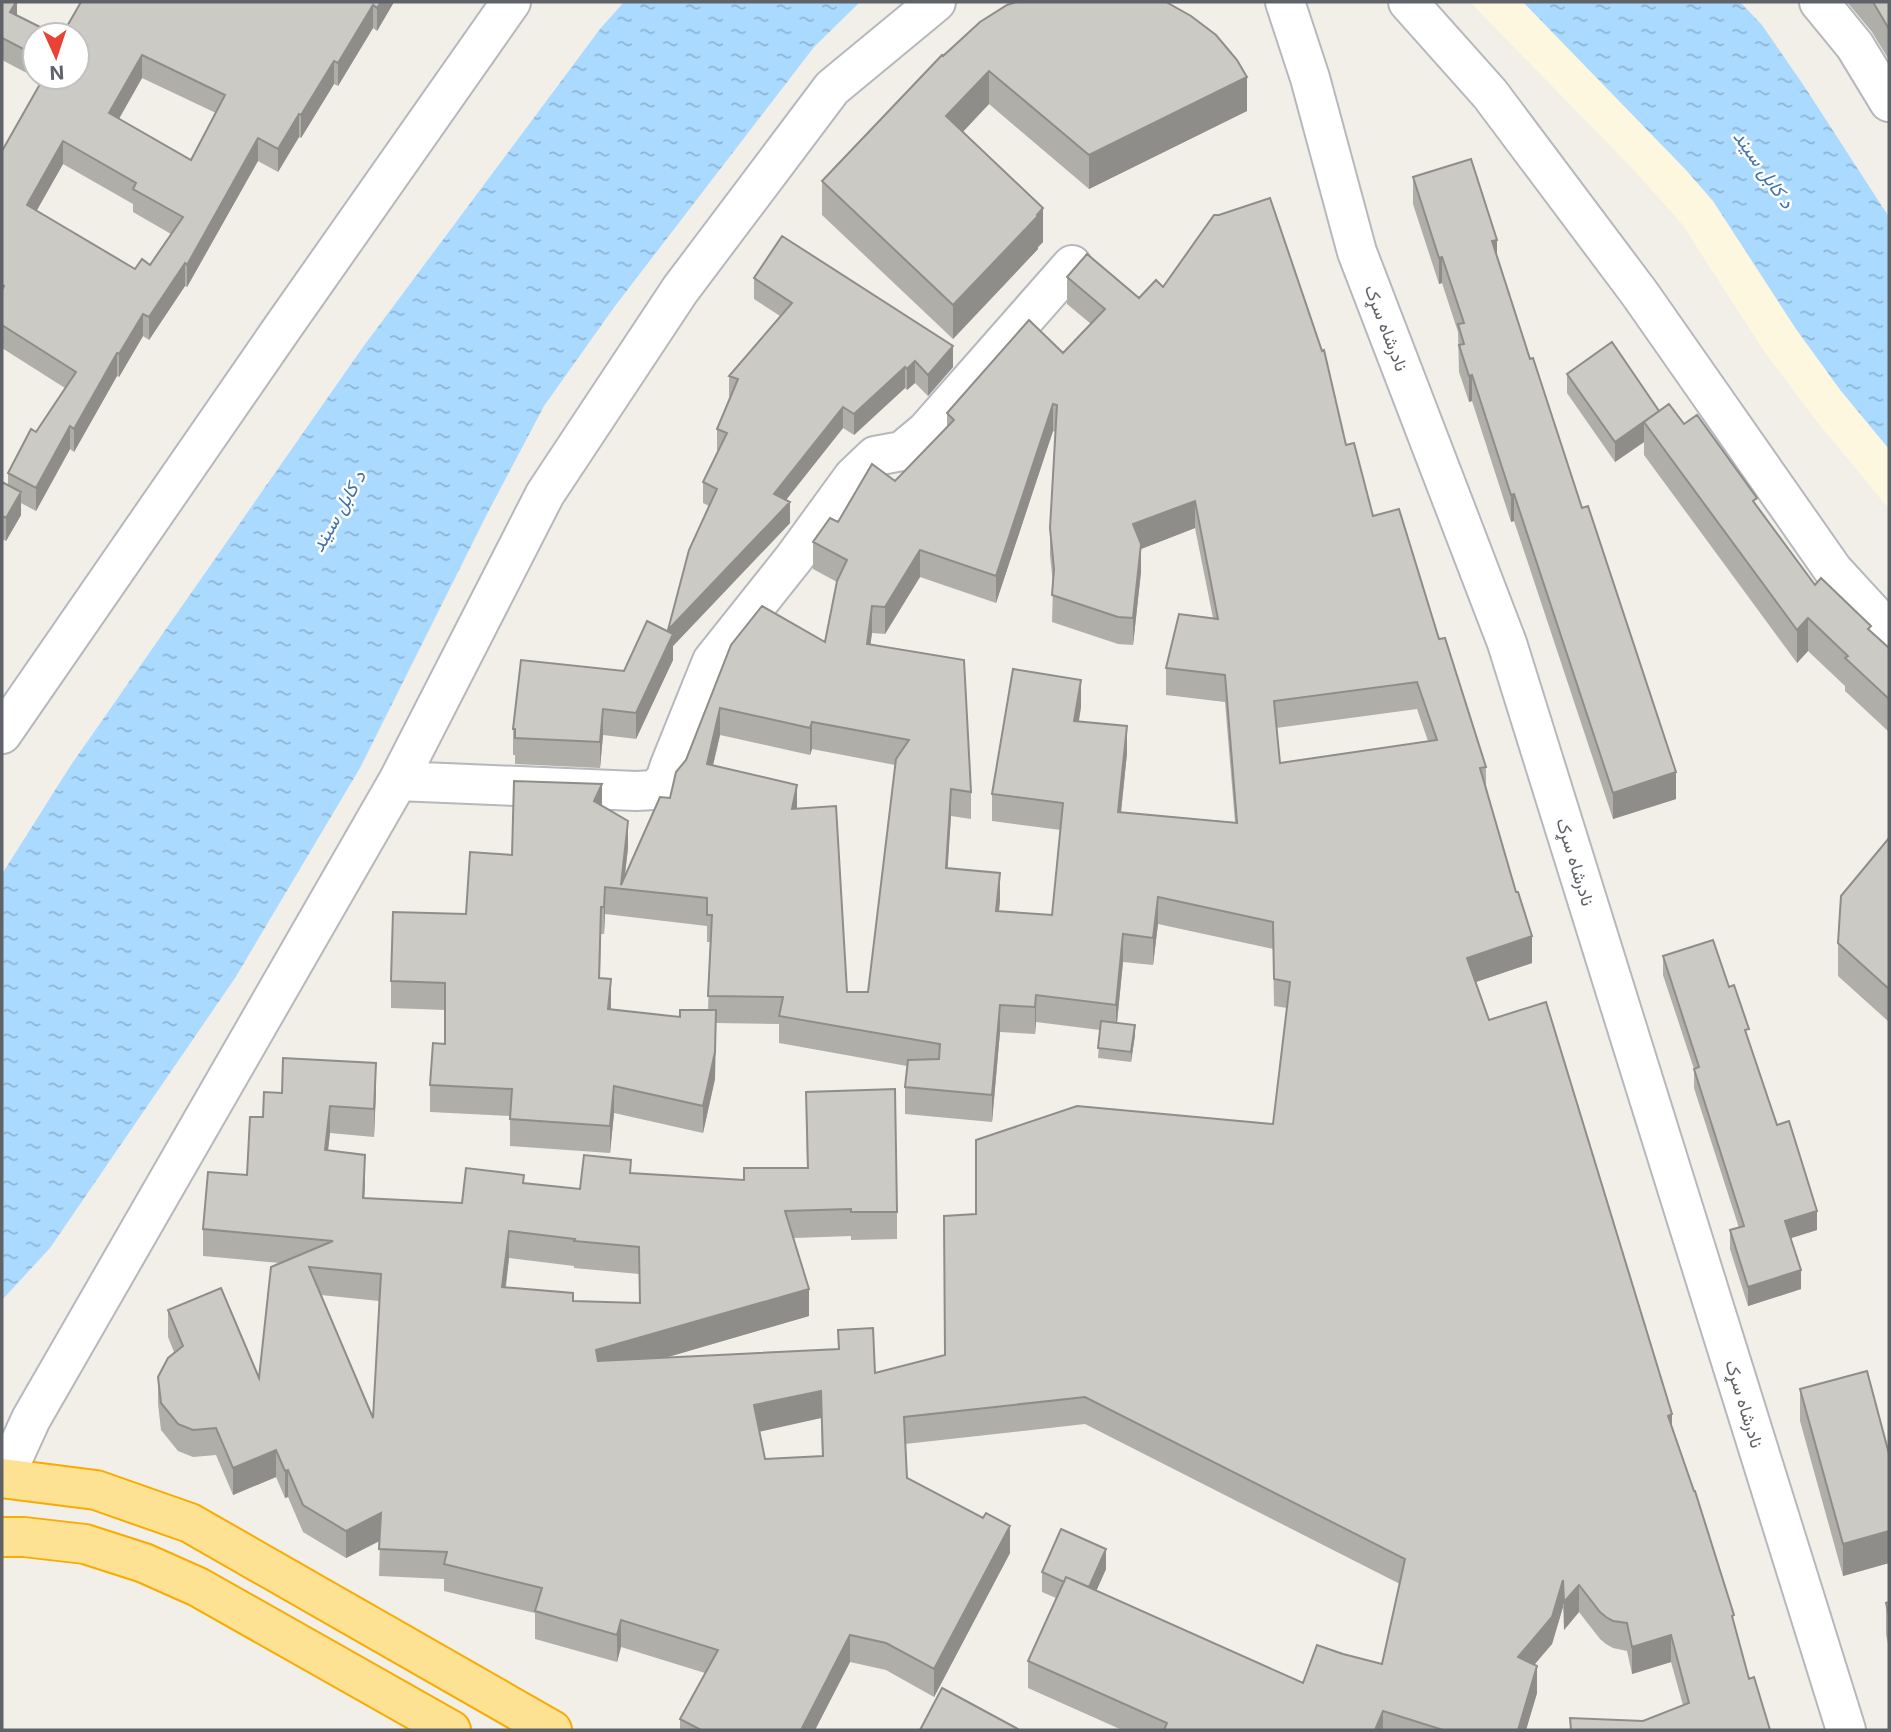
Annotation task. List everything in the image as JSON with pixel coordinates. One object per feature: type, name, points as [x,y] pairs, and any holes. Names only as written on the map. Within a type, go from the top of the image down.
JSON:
[{"type":"highway","points":[[3,1478],[96,1490],[190,1523],[552,1730]]},
{"type":"highway","points":[[2,1537],[85,1544],[144,1563],[198,1587],[451,1730]]},
{"type":"street","points":[[2,734],[511,2]]},
{"type":"street","points":[[3,1478],[31,1419],[398,781],[545,494],[680,290],[832,88],[936,2]]},
{"type":"street","name":"نادرشاه سړک","points":[[1285,2],[1310,78],[1357,251],[1507,643],[1846,1730]]},
{"type":"street","points":[[1408,2],[1490,94],[1640,294],[1833,570],[1889,631]]},
{"type":"street","points":[[1819,2],[1855,46],[1889,102]]},
{"type":"street","points":[[398,781],[601,791],[654,790],[665,780],[712,661],[794,558],[853,477],[875,456],[902,451],[926,431],[1072,265]]},
{"type":"shaded area","points":[[1470,2],[1523,2],[1713,201],[1796,329],[1841,391],[1889,449],[1889,509],[1811,414],[1764,351],[1682,224],[1632,168]]},
{"type":"water","name":"د کابل سيند","points":[[624,2],[860,2],[814,47],[615,306],[544,406],[360,768],[235,978],[50,1248],[2,1300],[2,874],[71,765],[363,347],[600,29]]},
{"type":"water","name":"د کابل سيند","points":[[1523,2],[1740,2],[1762,25],[1889,217],[1889,449],[1841,391],[1796,329],[1713,201]]},
{"type":"building","points":[[2,2],[16,2],[10,12],[28,21],[21,21],[21,48],[2,38]]},
{"type":"building","points":[[81,2],[381,2],[377,8],[373,5],[338,63],[334,61],[278,149],[258,138],[187,265],[185,263],[149,317],[143,314],[119,354],[117,353],[74,429],[70,426],[36,488],[8,473],[31,429],[36,432],[76,372],[2,325],[2,151],[36,91],[91,91],[91,21],[70,21]],"holes":[[[142,55],[225,95],[191,160],[109,113]],[[63,141],[136,183],[133,189],[183,217],[150,265],[142,259],[135,269],[27,205]]]},
{"type":"building","points":[[1016,2],[1166,2],[1216,35],[1247,77],[1089,155],[989,71],[946,116],[1043,208],[953,305],[822,181],[942,55],[980,22]]},
{"type":"building","points":[[1873,2],[1889,2],[1889,29]]},
{"type":"building","points":[[1471,159],[1497,240],[1492,241],[1530,359],[1533,358],[1582,508],[1588,506],[1676,772],[1613,793],[1514,494],[1511,495],[1472,375],[1469,376],[1459,345],[1464,344],[1458,324],[1464,323],[1442,257],[1439,258],[1413,177]]},
{"type":"building","points":[[1270,198],[1322,351],[1324,350],[1346,445],[1354,443],[1373,516],[1399,509],[1439,639],[1445,638],[1486,767],[1480,768],[1516,892],[1532,936],[1467,958],[1489,1020],[1546,1002],[1672,1414],[1668,1416],[1734,1615],[1732,1616],[1749,1679],[1754,1677],[1770,1730],[1571,1730],[1570,1718],[1643,1721],[1689,1703],[1671,1635],[1632,1647],[1627,1623],[1606,1617],[1579,1585],[1564,1602],[1563,1580],[1552,1617],[1518,1657],[1537,1666],[1518,1730],[1443,1730],[1383,1711],[1375,1730],[1164,1730],[1167,1723],[1028,1661],[1066,1577],[1303,1683],[1317,1645],[1382,1664],[1405,1559],[1085,1397],[904,1417],[907,1478],[983,1518],[986,1513],[1010,1526],[934,1669],[886,1643],[850,1635],[801,1730],[701,1730],[680,1719],[718,1650],[621,1620],[617,1635],[535,1611],[542,1588],[444,1564],[447,1552],[379,1549],[381,1513],[346,1531],[303,1505],[276,1450],[233,1468],[216,1428],[193,1430],[178,1424],[161,1403],[158,1377],[168,1358],[183,1346],[168,1310],[221,1288],[259,1378],[271,1267],[333,1241],[203,1229],[208,1172],[247,1175],[250,1117],[263,1117],[264,1092],[282,1093],[283,1058],[376,1063],[374,1109],[330,1106],[325,1150],[365,1155],[363,1198],[462,1203],[466,1168],[524,1175],[523,1183],[580,1189],[584,1155],[631,1160],[630,1173],[744,1180],[744,1168],[808,1168],[806,1092],[895,1089],[897,1212],[851,1212],[851,1209],[785,1211],[809,1289],[596,1350],[598,1361],[839,1349],[838,1330],[873,1328],[875,1373],[945,1355],[944,1216],[976,1214],[976,1140],[1077,1106],[1273,1124],[1290,982],[1274,979],[1273,922],[1158,897],[1153,938],[1123,934],[1116,1005],[1036,995],[1035,1007],[1000,1005],[992,1095],[905,1087],[908,1060],[939,1059],[940,1044],[779,1016],[783,997],[708,996],[712,915],[707,915],[707,898],[605,887],[604,907],[601,907],[599,978],[611,979],[608,1009],[680,1017],[680,1010],[716,1010],[715,1052],[703,1106],[614,1086],[610,1126],[510,1119],[512,1089],[430,1085],[433,1043],[445,1044],[445,983],[391,981],[393,912],[466,914],[470,852],[512,855],[514,781],[602,784],[594,801],[628,821],[621,885],[660,797],[670,798],[676,772],[686,760],[731,645],[762,606],[825,642],[837,581],[847,560],[813,542],[830,518],[838,522],[872,464],[895,481],[954,420],[947,413],[1029,320],[1063,353],[1105,309],[1067,277],[1087,254],[1139,298],[1156,280],[1163,287],[1214,215]],"holes":[[[1053,404],[1057,405],[1050,528],[1054,569],[1052,595],[1118,617],[1133,618],[1141,544],[1133,524],[1195,501],[1218,619],[1179,614],[1166,668],[1225,675],[1237,823],[1118,812],[1127,726],[1074,721],[1081,680],[1013,669],[992,794],[1063,803],[1052,915],[996,911],[1000,873],[946,868],[951,789],[971,792],[964,660],[867,644],[872,606],[885,607],[920,550],[996,576]],[[1417,682],[1437,740],[1280,763],[1274,701]],[[720,708],[810,728],[812,722],[909,740],[896,759],[868,992],[847,992],[836,806],[792,809],[797,785],[707,764]],[[509,1231],[639,1247],[640,1303],[573,1301],[573,1293],[502,1287]],[[309,1267],[381,1274],[373,1418]],[[821,1391],[823,1456],[765,1459],[754,1405]]]},
{"type":"building","points":[[782,236],[953,346],[928,375],[915,361],[854,414],[843,407],[774,494],[790,502],[668,630],[689,550],[717,489],[703,482],[727,433],[717,429],[738,379],[729,376],[792,303],[754,278]]},
{"type":"building","points":[[1612,342],[1659,411],[1615,442],[1567,374]]},
{"type":"building","points":[[1669,404],[1684,424],[1697,415],[1757,498],[1753,501],[1815,585],[1821,578],[1871,626],[1868,629],[1889,648],[1889,699],[1845,658],[1848,656],[1808,618],[1797,630],[1644,422]]},
{"type":"building","points":[[2,482],[21,492],[6,518],[2,516]]},
{"type":"building","points":[[647,621],[673,634],[636,713],[603,709],[600,742],[515,738],[513,729],[521,660],[624,671]]},
{"type":"building","points":[[1889,838],[1889,989],[1838,943],[1841,896]]},
{"type":"building","points":[[1713,940],[1729,987],[1734,985],[1749,1029],[1745,1030],[1777,1125],[1789,1121],[1817,1211],[1785,1221],[1801,1270],[1748,1287],[1730,1230],[1744,1226],[1694,1069],[1699,1067],[1663,956]]},
{"type":"building","points":[[1101,1021],[1135,1025],[1131,1052],[1098,1048]]},
{"type":"building","points":[[1867,1371],[1889,1454],[1889,1531],[1843,1544],[1800,1389]]},
{"type":"building","points":[[1061,1529],[1106,1549],[1089,1587],[1066,1577],[1064,1582],[1042,1572]]},
{"type":"building","points":[[942,1688],[1018,1729],[1018,1730],[920,1730]]}]
